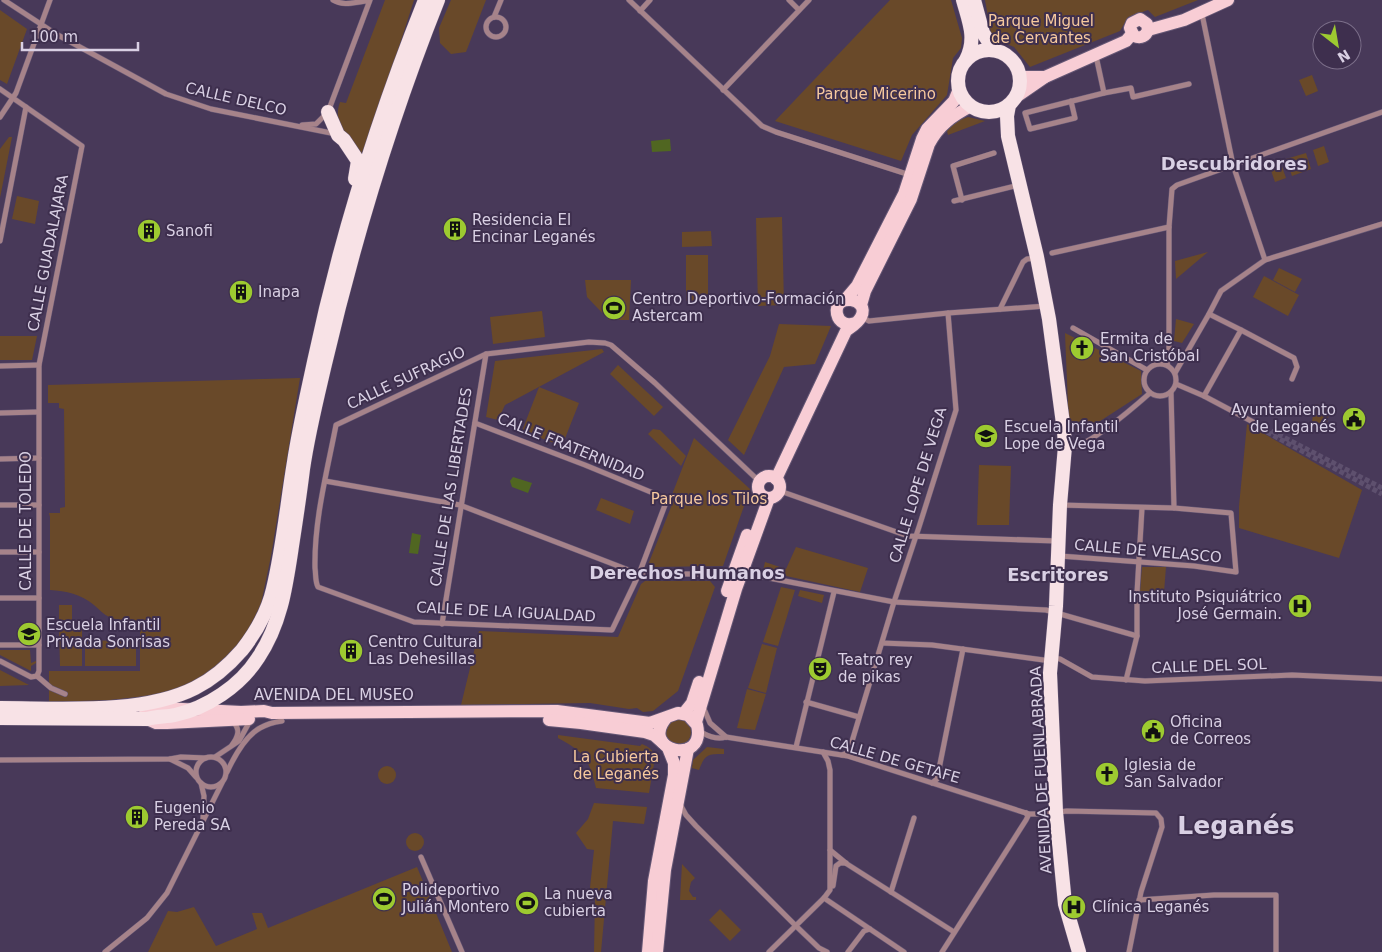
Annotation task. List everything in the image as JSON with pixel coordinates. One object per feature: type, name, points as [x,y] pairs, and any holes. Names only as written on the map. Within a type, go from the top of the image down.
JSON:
[{"type":"highway","points":[[123,706],[174,696],[204,683],[223,670],[238,655],[261,620],[273,590],[294,460],[314,360],[336,271],[368,159],[425,0]]},
{"type":"highway","points":[[147,719],[176,715],[193,709],[228,690],[245,675],[263,651],[279,615],[285,590],[304,464],[325,364],[348,274],[380,160],[418,50],[438,0]]},
{"type":"highway","points":[[963,0],[972,42],[966,60],[960,69],[958,79],[959,90],[964,99],[980,111],[1000,110],[1013,101],[1020,87],[1020,77],[1018,67],[1012,59],[1004,53],[984,50],[966,60]]},
{"type":"highway","points":[[974,0],[983,33],[994,50]]},
{"type":"highway","name":"AVENIDA DE FUENLABRADA","points":[[1013,101],[1007,116],[1008,136],[1037,258],[1046,306],[1065,446],[1060,505],[1056,614],[1050,673],[1056,812],[1064,904],[1080,952]]},
{"type":"highway","points":[[328,112],[338,135],[354,153],[358,161],[358,169],[345,217],[336,271]]},
{"type":"highway","name":"AVENIDA DE FUENLABRADA","points":[[990,112],[1008,136]]},
{"type":"highway","name":"AVENIDA DEL MUSEO","points":[[0,708],[123,706]]},
{"type":"highway","name":"AVENIDA DEL MUSEO","points":[[0,718],[147,719]]},
{"type":"main road","points":[[1013,101],[1045,77],[1126,41],[1132,34],[1130,25],[1137,19],[1145,21],[1148,30],[1184,20],[1228,0]]},
{"type":"main road","points":[[1020,77],[1045,77]]},
{"type":"main road","points":[[684,713],[695,695],[769,487],[837,329],[840,320],[837,308],[857,286],[904,194],[924,134],[937,117],[954,101],[959,90]]},
{"type":"main road","points":[[769,487],[846,331],[859,315],[865,291],[911,199],[933,136],[948,119],[971,106]]},
{"type":"main road","points":[[846,299],[855,300],[859,315]]},
{"type":"main road","points":[[840,320],[847,324],[859,315]]},
{"type":"main road","points":[[665,746],[678,752],[688,749],[697,738],[697,725],[702,702],[737,574]]},
{"type":"main road","name":"AVENIDA DEL MUSEO","points":[[123,706],[240,712],[264,711],[277,717],[300,720],[563,720],[645,732],[654,735],[665,746]]},
{"type":"main road","name":"AVENIDA DEL MUSEO","points":[[147,719],[156,723],[167,724],[277,717],[557,712],[650,723],[667,717]]},
{"type":"main road","points":[[648,952],[654,881],[674,775],[673,759],[660,736],[660,729],[662,722],[672,714],[684,713],[697,725]]},
{"type":"main road","points":[[657,952],[662,889],[688,749]]},
{"type":"street","name":"CALLE DELCO","points":[[4,0],[41,24],[166,94],[211,109],[338,135]]},
{"type":"street","points":[[0,116],[13,98],[22,79],[50,0]]},
{"type":"street","points":[[328,112],[370,1],[349,4],[333,0]]},
{"type":"street","points":[[496,17],[500,0]]},
{"type":"street","points":[[628,0],[754,119],[766,128],[911,175]]},
{"type":"street","points":[[640,11],[650,0]]},
{"type":"street","points":[[789,0],[799,10]]},
{"type":"street","points":[[723,90],[809,0]]},
{"type":"street","points":[[1202,12],[1233,165],[1266,260]]},
{"type":"street","points":[[1096,55],[1104,93]]},
{"type":"street","points":[[1071,101],[1075,118],[1030,129],[1026,113],[1071,101],[1104,93],[1131,88],[1133,97],[1189,84]]},
{"type":"street","points":[[0,89],[26,108],[0,241]]},
{"type":"street","name":"CALLE GUADALAJARA","points":[[26,108],[82,146],[39,365]]},
{"type":"street","name":"CALLE DELCO","points":[[294,125],[316,124],[328,112]]},
{"type":"street","points":[[1167,365],[1169,354],[1169,227],[1172,188],[1382,112]]},
{"type":"street","points":[[962,200],[954,166],[994,153]]},
{"type":"street","points":[[954,201],[1020,184]]},
{"type":"street","points":[[1175,373],[1167,365],[1156,364],[1147,370],[1144,380],[1147,389],[1150,393],[1160,396],[1165,396],[1171,392],[1176,384],[1175,373],[1210,314],[1221,291],[1266,260],[1382,224]]},
{"type":"street","points":[[1052,253],[1169,227]]},
{"type":"street","points":[[1000,310],[1026,259],[1037,258]]},
{"type":"street","points":[[859,315],[869,321],[1046,306]]},
{"type":"street","name":"CALLE LOPE DE VEGA","points":[[841,755],[846,754],[849,750],[894,602],[956,410],[948,313]]},
{"type":"street","points":[[1210,314],[1294,358],[1297,368],[1292,379]]},
{"type":"street","points":[[1072,328],[1147,370]]},
{"type":"street","points":[[1204,396],[1241,330]]},
{"type":"street","name":"CALLE SUFRAGIO","points":[[325,481],[336,425],[486,354],[588,342],[605,343],[635,365],[769,487]]},
{"type":"street","name":"CALLE DE LAS LIBERTADES","points":[[442,624],[486,354]]},
{"type":"street","points":[[0,366],[39,365]]},
{"type":"street","name":"CALLE DE TOLEDO","points":[[37,676],[39,671],[39,365]]},
{"type":"street","points":[[1176,384],[1204,396],[1255,423]]},
{"type":"street","points":[[1060,505],[1174,508],[1171,392]]},
{"type":"street","points":[[1065,446],[1076,446],[1085,441],[1125,414],[1150,393]]},
{"type":"street","points":[[0,413],[38,412]]},
{"type":"street","name":"CALLE FRATERNIDAD","points":[[475,423],[658,496],[665,505],[639,574]]},
{"type":"street","points":[[0,459],[39,458]]},
{"type":"street","points":[[325,481],[460,505],[639,574],[737,574],[894,602],[1046,610],[1137,636]]},
{"type":"street","name":"CALLE DE LA IGUALDAD","points":[[325,481],[315,544],[316,584],[322,589],[414,622],[612,630],[639,574]]},
{"type":"street","name":"CALLE DE VELASCO","points":[[769,487],[908,536],[1058,548],[1140,562],[1194,566],[1236,572],[1231,513],[1174,508]]},
{"type":"street","points":[[0,505],[39,505]]},
{"type":"street","points":[[1126,680],[1137,636],[1137,593],[1142,508]]},
{"type":"street","points":[[0,552],[39,552]]},
{"type":"street","points":[[796,747],[834,592]]},
{"type":"street","points":[[0,598],[39,598]]},
{"type":"street","name":"CALLE DEL SOL","points":[[882,643],[963,648],[1040,661],[1060,660],[1092,677],[1126,680],[1145,681],[1292,675],[1382,679]]},
{"type":"street","points":[[0,645],[39,645]]},
{"type":"street","points":[[931,783],[936,781],[937,778],[963,648]]},
{"type":"street","points":[[0,661],[31,677],[37,676],[51,688],[65,694]]},
{"type":"street","points":[[702,702],[710,723],[726,737]]},
{"type":"street","points":[[806,702],[859,717]]},
{"type":"street","points":[[105,952],[147,918],[159,904],[174,879],[236,755],[256,730],[277,717]]},
{"type":"street","points":[[0,760],[215,757],[239,741],[252,719]]},
{"type":"street","points":[[229,748],[235,741],[238,732],[236,725],[231,720]]},
{"type":"street","name":"CALLE DE GETAFE","points":[[697,725],[708,736],[796,747],[841,755],[1026,813],[1043,814],[1066,811],[1148,812],[1157,814],[1162,823],[1139,900]]},
{"type":"street","points":[[823,752],[830,770],[831,884],[829,892]]},
{"type":"street","points":[[215,757],[224,762],[227,772]]},
{"type":"street","points":[[203,820],[204,796],[196,768],[206,758]]},
{"type":"street","points":[[170,759],[192,771],[199,780],[210,787],[215,787],[222,783]]},
{"type":"street","points":[[679,795],[681,806],[686,815],[796,926],[821,950],[827,952]]},
{"type":"street","points":[[942,952],[1026,820],[1028,816],[1026,813]]},
{"type":"street","points":[[891,892],[914,818]]},
{"type":"street","points":[[830,850],[847,864],[954,932]]},
{"type":"street","points":[[421,856],[462,952]]},
{"type":"street","points":[[769,952],[829,892],[833,885],[836,866],[840,863],[847,864]]},
{"type":"street","points":[[1129,952],[1139,900],[1214,895],[1276,895],[1276,952]]},
{"type":"street","points":[[824,898],[904,952]]},
{"type":"street","points":[[848,952],[864,931],[870,929]]},
{"type":"green space","points":[[385,0],[414,0],[374,125],[360,157],[342,131],[338,110],[340,102],[346,103]]},
{"type":"green space","points":[[451,0],[486,0],[466,52],[451,54],[440,43],[439,28]]},
{"type":"green space","name":"Parque Micerino","points":[[890,0],[951,0],[962,38],[961,48],[953,58],[947,95],[912,135],[901,161],[775,121]]},
{"type":"green space","name":"Parque Miguel de Cervantes","points":[[985,0],[1198,0],[1155,17],[1148,10],[1128,17],[1120,31],[1030,67],[1014,47],[992,38]]},
{"type":"green space","points":[[0,10],[27,29],[7,84],[0,80]]},
{"type":"green space","points":[[1312,75],[1318,91],[1306,96],[1299,80]]},
{"type":"green space","points":[[968,117],[985,121],[948,135],[947,131],[957,121]]},
{"type":"green space","points":[[9,137],[12,137],[0,198],[0,149]]},
{"type":"green space","points":[[1324,146],[1329,162],[1318,166],[1313,150]]},
{"type":"green space","points":[[1306,153],[1311,169],[1292,176],[1286,159]]},
{"type":"green space","points":[[1280,161],[1286,178],[1275,182],[1269,165]]},
{"type":"green space","points":[[17,196],[39,201],[35,224],[12,219]]},
{"type":"green space","points":[[782,217],[784,305],[758,306],[756,218]]},
{"type":"green space","points":[[711,231],[712,246],[682,247],[682,232]]},
{"type":"green space","points":[[1208,252],[1176,279],[1175,261]]},
{"type":"green space","points":[[686,255],[708,255],[708,300],[686,301]]},
{"type":"green space","points":[[1279,268],[1302,279],[1295,292],[1273,280]]},
{"type":"green space","points":[[1264,276],[1299,295],[1288,316],[1253,297]]},
{"type":"green space","name":"Centro Deportivo-Formación Astercam","points":[[585,280],[631,280],[629,320],[609,320],[587,297]]},
{"type":"green space","points":[[542,311],[545,337],[493,344],[490,317]]},
{"type":"green space","points":[[1176,319],[1194,324],[1182,343],[1174,341]]},
{"type":"green space","points":[[779,324],[831,326],[815,364],[784,367],[744,455],[728,440],[770,356]]},
{"type":"green space","points":[[1065,333],[1141,371],[1142,394],[1080,434],[1069,429]]},
{"type":"green space","points":[[0,336],[37,336],[32,360],[0,360]]},
{"type":"green space","points":[[602,349],[604,352],[505,405],[498,420],[486,417],[495,361]]},
{"type":"green space","points":[[618,365],[663,407],[654,416],[610,374]]},
{"type":"green space","points":[[300,378],[271,556],[261,604],[243,640],[218,667],[179,690],[110,700],[49,702],[49,671],[140,671],[140,621],[120,620],[109,617],[89,601],[79,596],[68,592],[50,590],[49,513],[60,513],[60,508],[65,507],[64,409],[59,408],[59,403],[48,403],[48,385]]},
{"type":"green space","points":[[539,387],[579,403],[562,446],[522,431]]},
{"type":"green space","points":[[1315,404],[1330,407],[1326,429],[1311,427]]},
{"type":"green space","points":[[1247,424],[1362,490],[1339,558],[1239,528],[1239,506]]},
{"type":"green space","points":[[653,429],[660,430],[686,456],[681,466],[648,434]]},
{"type":"green space","name":"Parque los Tilos","points":[[694,438],[750,489],[723,566],[651,567],[648,565],[673,502],[673,492]]},
{"type":"green space","points":[[979,465],[1011,466],[1009,525],[977,525]]},
{"type":"green space","points":[[601,498],[634,511],[630,524],[596,510]]},
{"type":"green space","points":[[796,547],[868,568],[860,592],[763,571],[765,562],[786,569]]},
{"type":"green space","points":[[1142,567],[1166,567],[1164,592],[1140,591]]},
{"type":"green space","points":[[645,581],[710,581],[715,587],[678,691],[653,711],[643,712],[637,708],[629,709],[590,703],[461,705],[479,631],[618,637],[641,584]]},
{"type":"green space","points":[[781,587],[795,590],[778,646],[763,642]]},
{"type":"green space","points":[[800,590],[824,595],[822,603],[798,596]]},
{"type":"green space","points":[[59,605],[72,605],[72,620],[59,620]]},
{"type":"green space","points":[[59,629],[82,629],[82,666],[60,666]]},
{"type":"green space","points":[[136,640],[136,666],[85,666],[85,641]]},
{"type":"green space","points":[[762,644],[777,648],[766,693],[748,688]]},
{"type":"green space","points":[[0,650],[30,650],[31,663],[36,661],[36,663],[31,666],[31,671],[0,655]]},
{"type":"green space","points":[[0,670],[29,685],[0,686]]},
{"type":"green space","points":[[747,689],[766,694],[755,730],[737,728]]},
{"type":"green space","points":[[678,719],[687,723],[691,732],[687,741],[678,745],[669,741],[665,732],[669,723]]},
{"type":"green space","name":"La Cubierta de Leganés","points":[[558,735],[640,746],[642,744],[649,748],[654,753],[655,758],[649,793],[596,788],[591,770],[584,757],[580,752],[558,738]]},
{"type":"green space","points":[[707,747],[724,749],[724,754],[708,756],[703,761],[699,770],[692,768],[693,760]]},
{"type":"green space","points":[[387,766],[393,769],[396,775],[393,781],[387,784],[381,781],[378,775],[381,769]]},
{"type":"green space","name":"La Cubierta de Leganés","points":[[594,803],[647,807],[644,824],[613,821],[601,952],[594,952],[595,898],[589,897],[594,850],[587,849],[576,833],[588,819]]},
{"type":"green space","points":[[415,833],[421,836],[424,842],[421,848],[415,851],[409,848],[406,842],[409,836]]},
{"type":"green space","points":[[682,864],[695,878],[691,882],[689,891],[693,897],[696,897],[696,900],[680,900]]},
{"type":"green space","name":"Polideportivo Julián Montero","points":[[417,867],[452,952],[148,952],[168,911],[177,912],[194,907],[216,946],[257,929],[252,913],[262,913],[268,928]]},
{"type":"green space","points":[[720,909],[741,930],[730,941],[709,920]]},
{"type":"shaded area","points":[[670,139],[671,151],[652,152],[651,141]]},
{"type":"shaded area","points":[[513,477],[532,483],[528,493],[512,487],[510,481]]},
{"type":"shaded area","points":[[412,533],[421,535],[418,554],[409,553]]},
{"type":"tunnel","points":[[1255,423],[1265,431],[1382,494]]},
{"type":"tunnel","points":[[1258,424],[1382,488]]},
{"type":"place","name":"Residencia El Encinar Leganés","points":[[455,229]]},
{"type":"place","name":"Sanofi","points":[[149,231]]},
{"type":"place","name":"Inapa","points":[[241,292]]},
{"type":"place","name":"Centro Deportivo-Formación Astercam","points":[[614,308]]},
{"type":"place","name":"Ermita de San Cristóbal","points":[[1082,348]]},
{"type":"place","name":"Ayuntamiento de Leganés","points":[[1354,419]]},
{"type":"place","name":"Escuela Infantil Lope de Vega","points":[[986,436]]},
{"type":"place","name":"Instituto Psiquiátrico José Germain.","points":[[1300,606]]},
{"type":"place","name":"Escuela Infantil Privada Sonrisas","points":[[29,634]]},
{"type":"place","name":"Centro Cultural Las Dehesillas","points":[[351,651]]},
{"type":"place","name":"Teatro rey de pikas","points":[[820,669]]},
{"type":"place","name":"Oficina de Correos","points":[[1153,731]]},
{"type":"place","name":"Iglesia de San Salvador","points":[[1107,774]]},
{"type":"place","name":"Eugenio Pereda SA","points":[[137,817]]},
{"type":"place","name":"Polideportivo Julián Montero","points":[[384,899]]},
{"type":"place","name":"La nueva cubierta","points":[[527,903]]},
{"type":"place","name":"Clínica Leganés","points":[[1074,907]]},
{"type":"district","name":"Descubridores","points":[[1234,164]]},
{"type":"district","name":"Derechos Humanos","points":[[687,573]]},
{"type":"district","name":"Escritores","points":[[1058,575]]},
{"type":"district","name":"Leganés","points":[[1236,825]]}]
